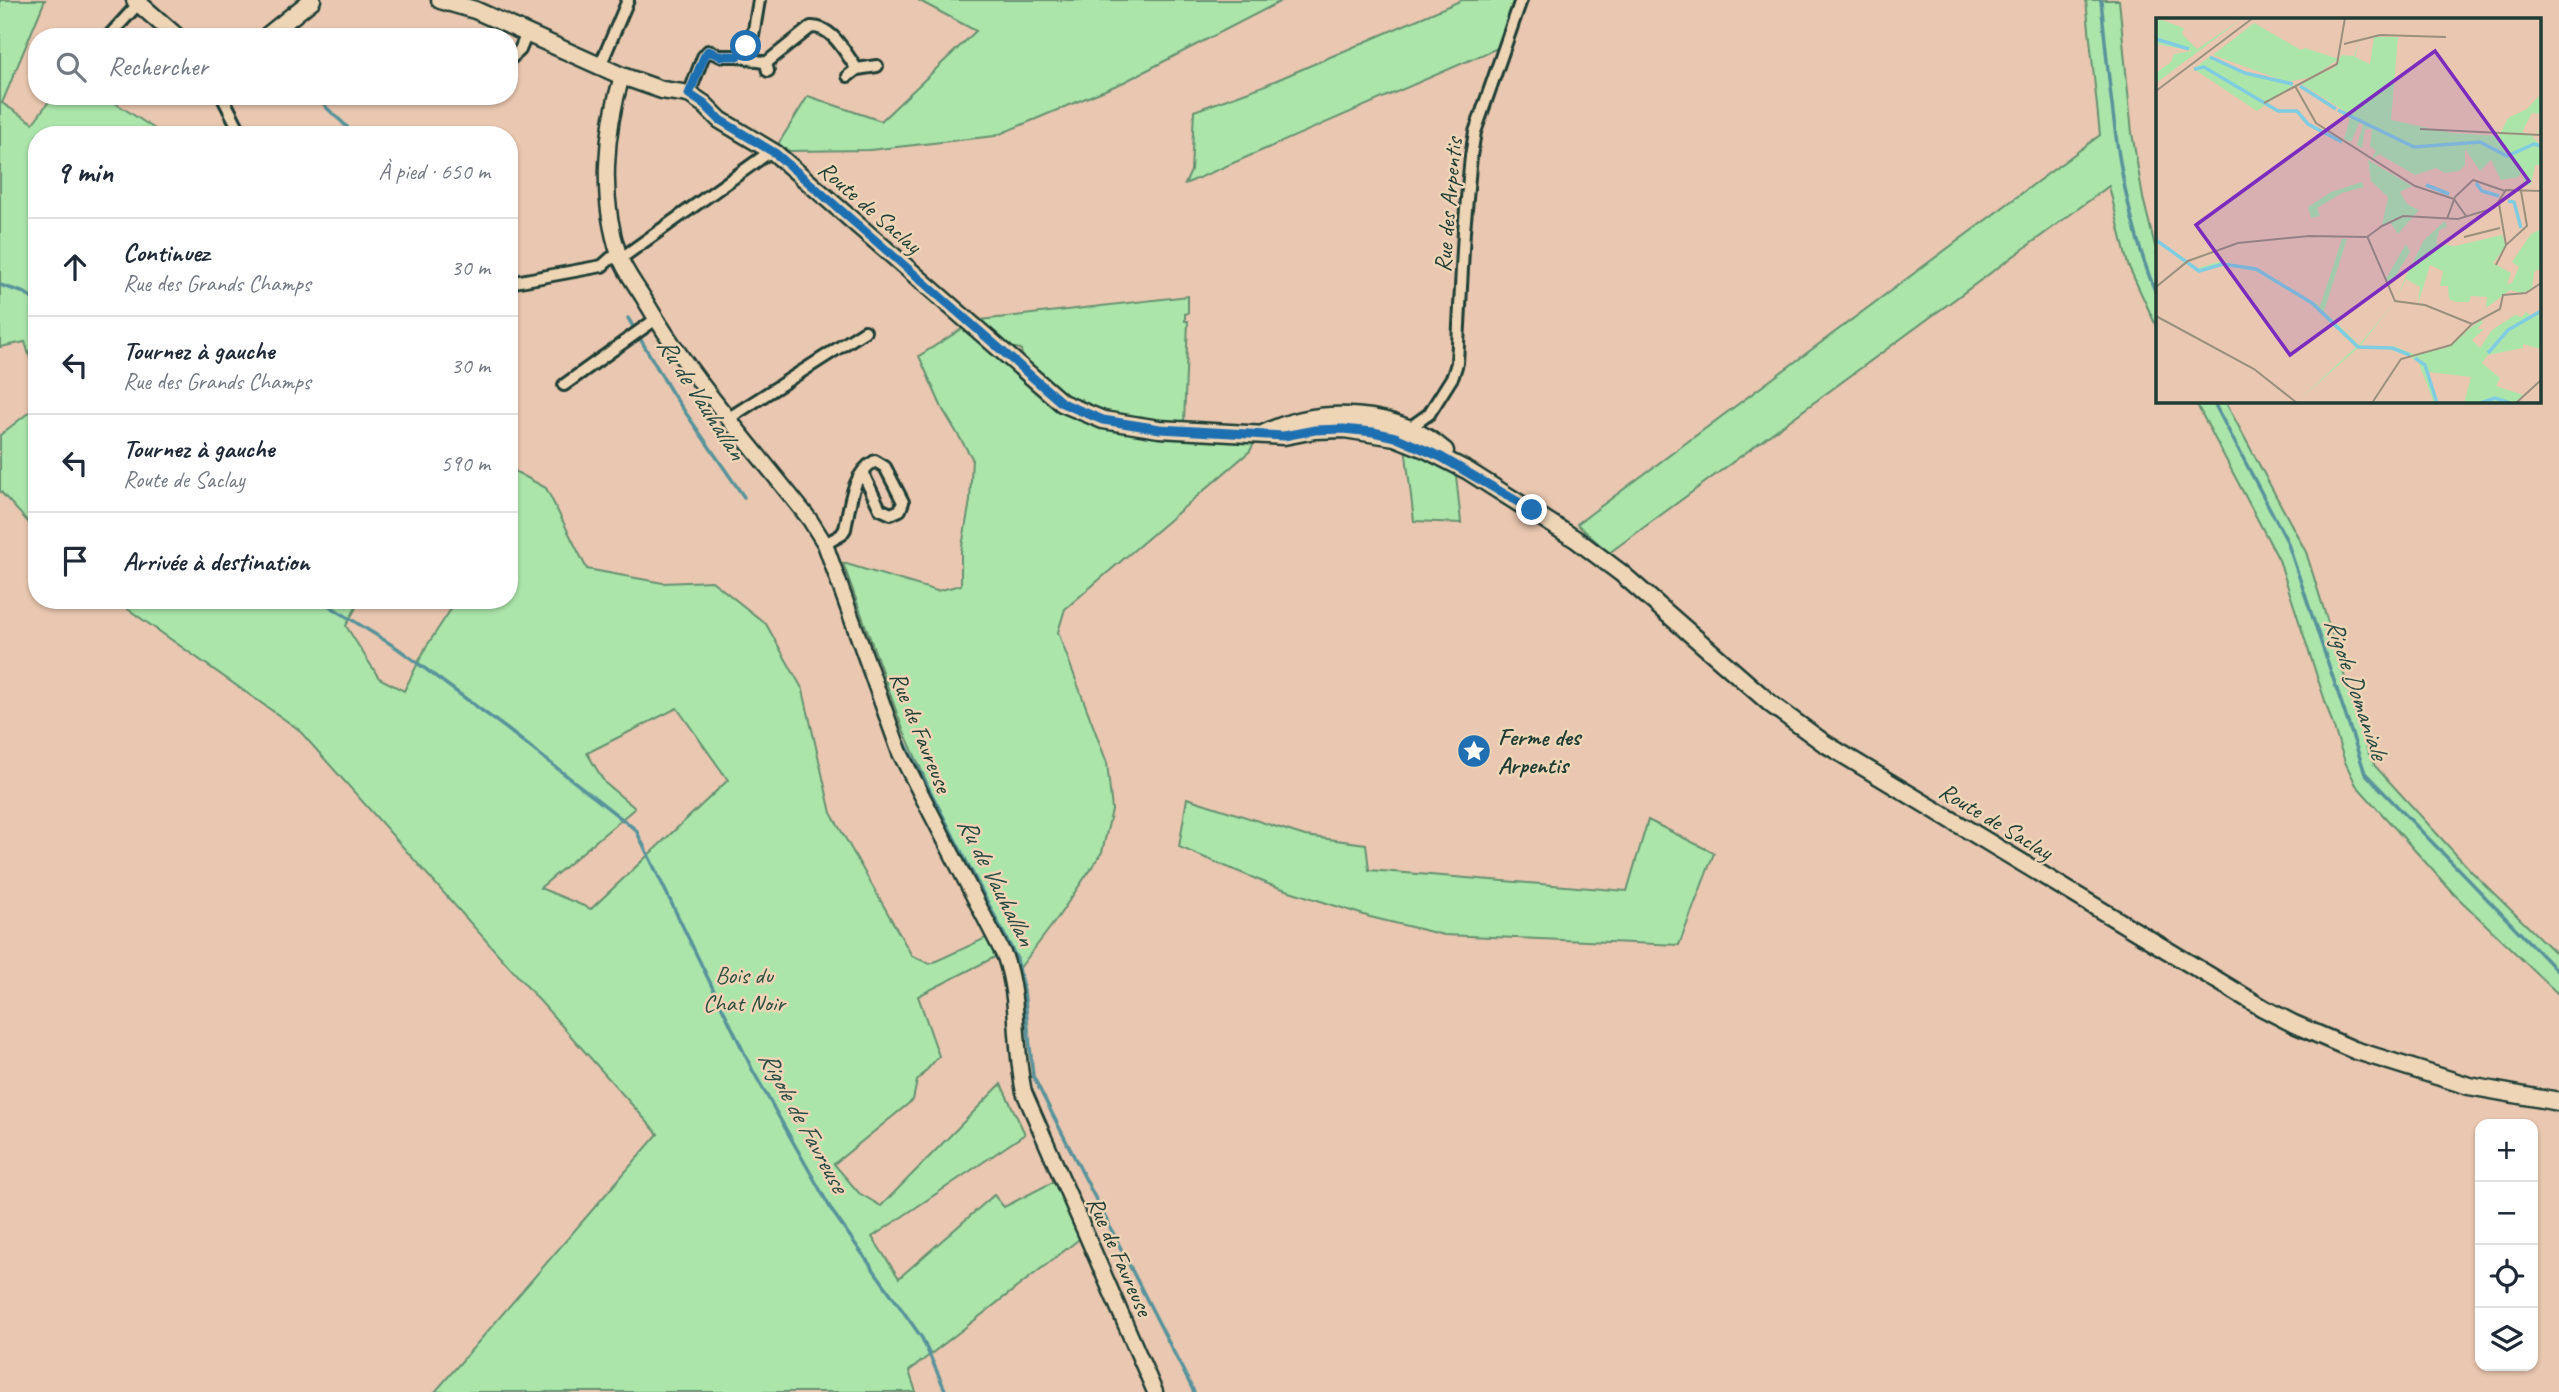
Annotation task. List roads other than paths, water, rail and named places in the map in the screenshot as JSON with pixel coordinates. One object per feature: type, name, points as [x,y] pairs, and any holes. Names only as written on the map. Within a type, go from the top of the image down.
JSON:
[{"type":"main road","points":[[277,28],[312,0]]},
{"type":"main road","name":"Route de Saclay","points":[[440,0],[475,10],[516,28]]},
{"type":"main road","points":[[137,1],[167,28]]},
{"type":"main road","name":"Route de Saclay","points":[[518,29],[622,76],[662,90],[689,94],[704,104],[720,120],[771,151],[1062,403],[1081,412],[1125,425],[1210,434],[1284,436],[1315,430],[1343,429],[1373,432],[1411,443],[1468,471],[1544,518],[1601,558],[1803,729],[2263,1008],[2354,1051],[2469,1086],[2559,1102]]},
{"type":"main road","name":"Route de Saclay","points":[[1262,434],[1290,423],[1314,418],[1348,416],[1377,419],[1426,437],[1468,471]]},
{"type":"street","points":[[600,66],[628,0]]},
{"type":"street","points":[[738,56],[753,36],[759,0]]},
{"type":"street","name":"Rue des Arpentis","points":[[1408,429],[1429,414],[1453,376],[1457,363],[1464,231],[1475,132],[1521,0]]},
{"type":"street","points":[[115,28],[137,1]]},
{"type":"street","points":[[689,94],[708,51],[721,56],[738,56],[767,67],[811,27],[819,27],[830,33],[852,72],[877,66]]},
{"type":"street","points":[[518,52],[527,33]]},
{"type":"street","name":"Rue de Favreuse","points":[[622,76],[611,117],[607,185],[610,216],[620,259],[656,319],[729,418],[810,520],[825,544],[900,753],[1005,957],[1011,974],[1018,1068],[1024,1092],[1155,1392]]},
{"type":"street","points":[[227,105],[237,126]]},
{"type":"street","points":[[518,281],[602,266],[611,258],[620,259],[771,151]]},
{"type":"street","points":[[564,385],[656,319]]},
{"type":"street","points":[[729,418],[865,331]]},
{"type":"street","name":"Rue des Arpentis","points":[[1426,437],[1429,414]]},
{"type":"street","name":"Route de Saclay","points":[[1373,432],[1385,429],[1419,441],[1426,437]]},
{"type":"street","points":[[825,544],[845,529],[855,483],[866,466],[875,461],[885,467],[903,502],[900,510],[891,514],[880,509],[864,471]]},
{"type":"waterway","name":"Rigole Domaniale","points":[[2101,0],[2118,152],[2134,226],[2156,293]]},
{"type":"waterway","name":"Ru de Vauhallan","points":[[324,105],[346,126]]},
{"type":"waterway","name":"Rigole de Favreuse","points":[[0,285],[28,295]]},
{"type":"waterway","name":"Ru de Vauhallan","points":[[628,318],[672,393],[744,497]]},
{"type":"waterway","name":"Rigole Domaniale","points":[[2214,402],[2287,541],[2365,773],[2559,973]]},
{"type":"waterway","name":"Ru de Vauhallan","points":[[845,578],[880,678]]},
{"type":"waterway","name":"Rigole de Favreuse","points":[[334,609],[397,648],[507,729],[636,830],[753,1071],[832,1211],[922,1338],[946,1392]]},
{"type":"waterway","name":"Ru de Vauhallan","points":[[899,731],[1017,959],[1024,991],[1033,1076],[1194,1392]]},
{"type":"place","name":"Ferme des Arpentis","points":[[1474,751]]},
{"type":"park label","name":"Bois du Chat Noir","points":[[744,989]]}]
